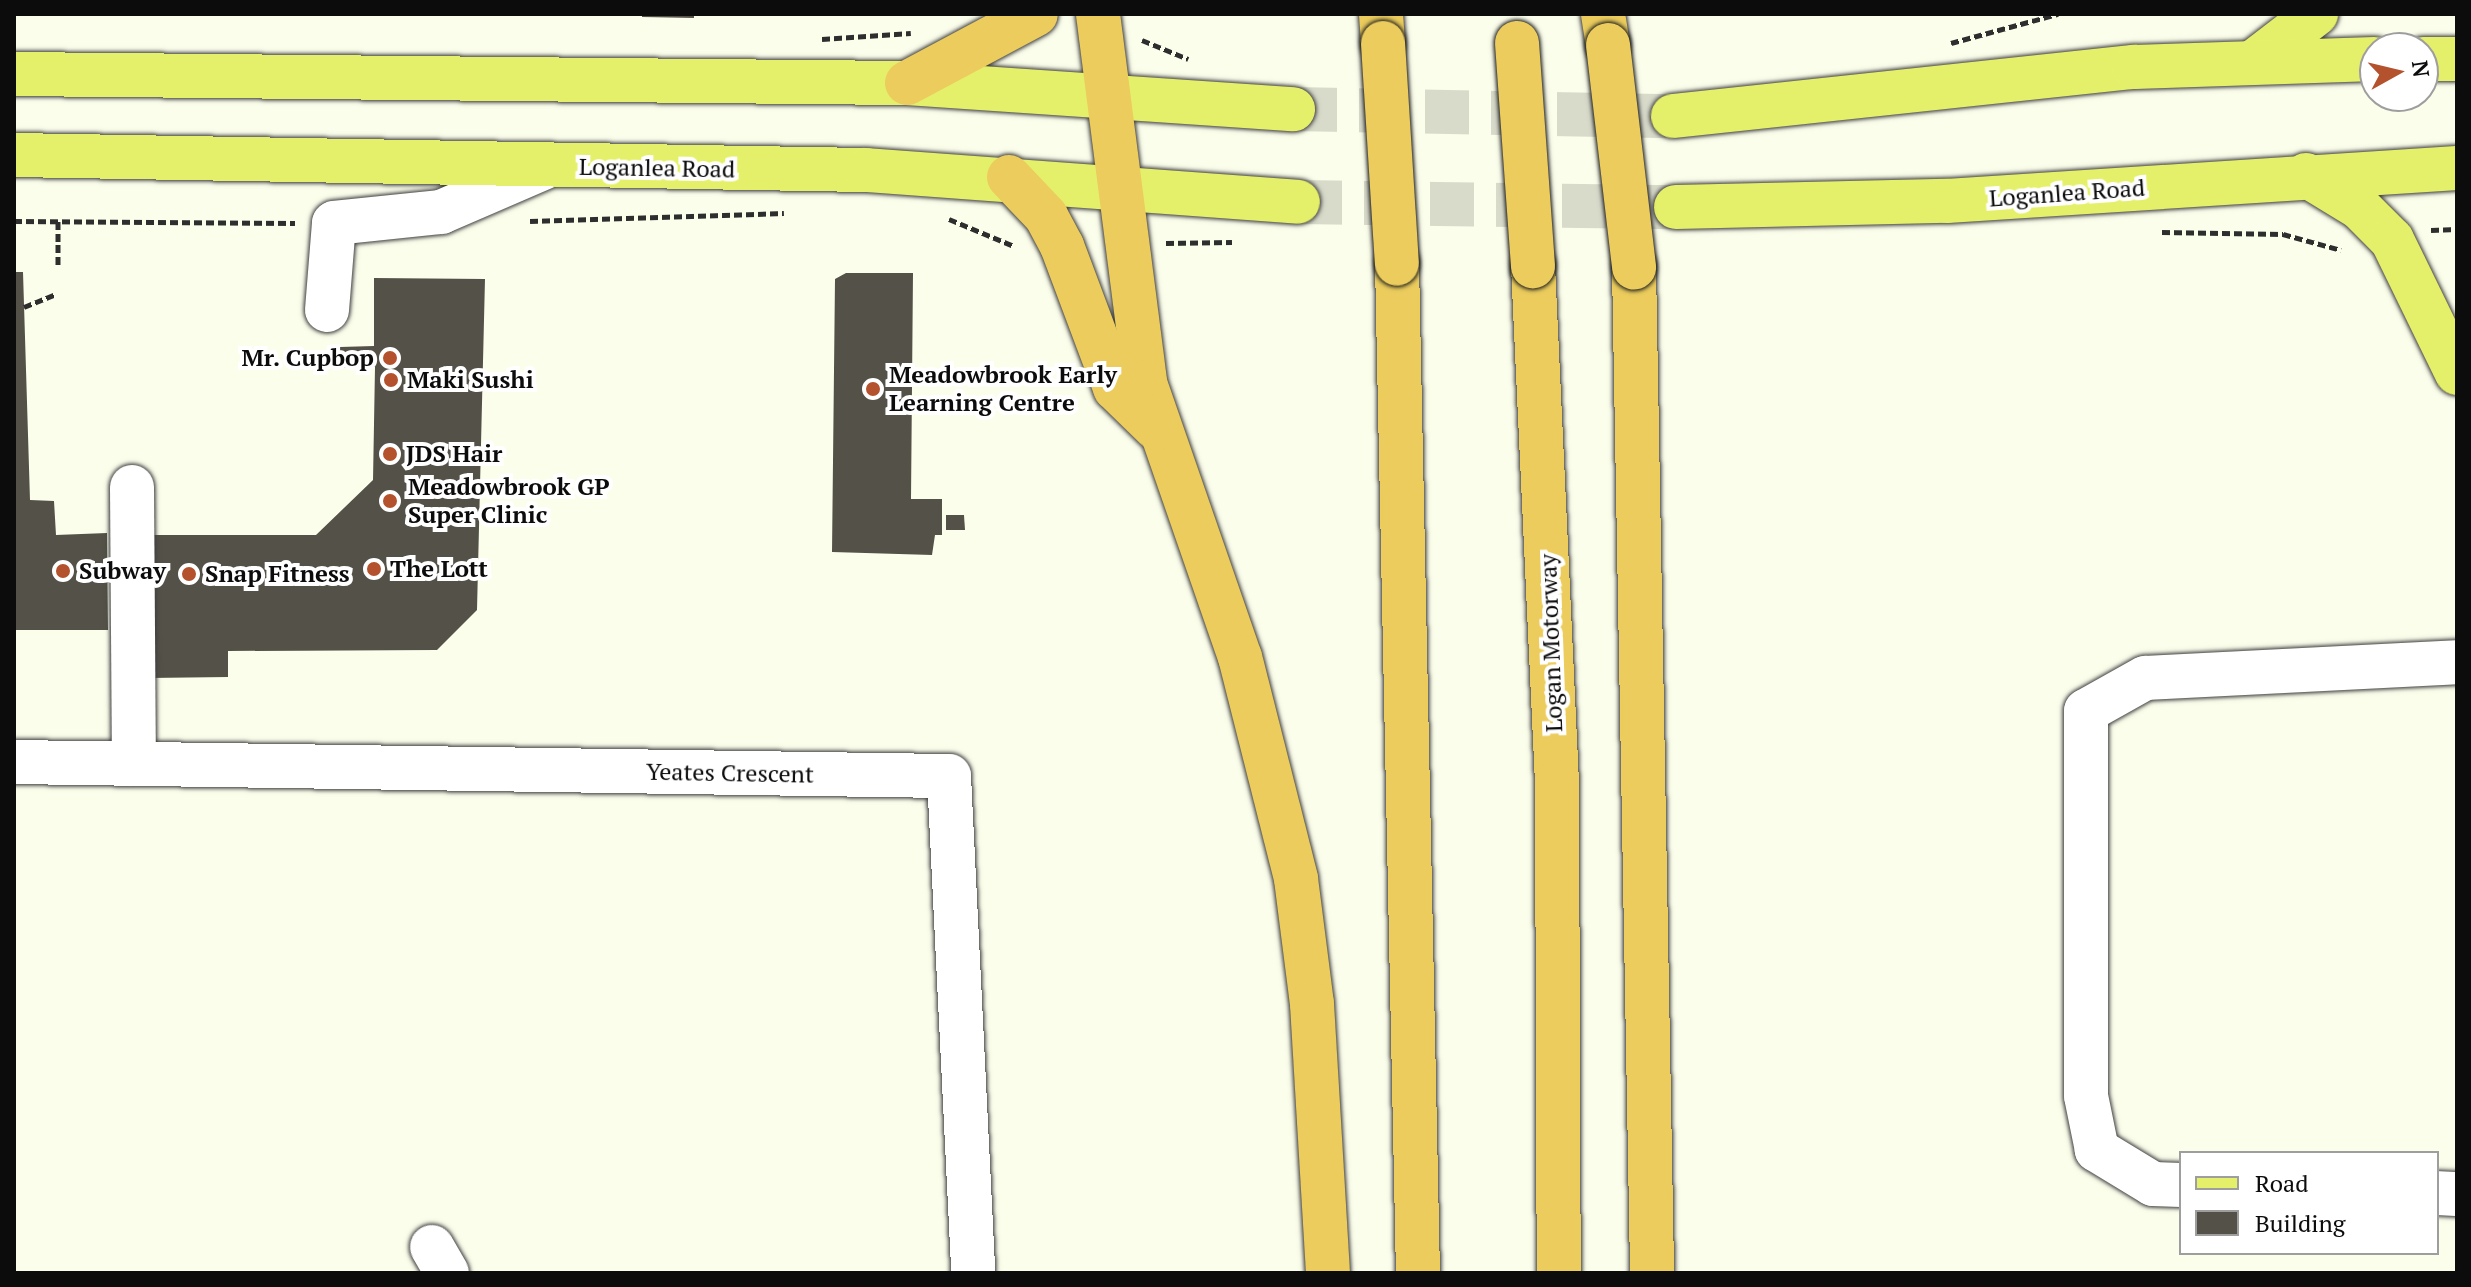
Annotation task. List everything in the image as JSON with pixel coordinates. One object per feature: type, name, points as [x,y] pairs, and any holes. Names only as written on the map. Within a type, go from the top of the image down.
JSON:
[{"type":"highway","points":[[907,83],[1036,14]]},
{"type":"highway","points":[[1099,25],[1125,243],[1157,429],[1240,657],[1286,828],[1310,988],[1328,1273]]},
{"type":"highway","points":[[1382,28],[1397,264],[1418,1273]]},
{"type":"highway","name":"Logan Motorway","points":[[1516,29],[1533,266],[1557,782],[1559,1273]]},
{"type":"highway","points":[[1606,29],[1634,267],[1652,1273]]},
{"type":"highway","points":[[1009,177],[1046,216],[1062,246],[1115,388],[1157,429]]},
{"type":"main road","points":[[2256,60],[2316,14]]},
{"type":"main road","points":[[1673,116],[2256,60],[2359,59]]},
{"type":"main road","points":[[14,74],[907,83],[1109,92],[1293,109]]},
{"type":"main road","name":"Loganlea Road","points":[[14,155],[1009,177],[1298,202]]},
{"type":"main road","name":"Loganlea Road","points":[[1676,207],[1947,201],[2306,175],[2457,168]]},
{"type":"main road","points":[[2306,175],[2360,208],[2392,240],[2457,373]]},
{"type":"street","points":[[327,310],[326,245],[334,223],[441,212],[548,166]]},
{"type":"street","points":[[132,487],[134,764]]},
{"type":"street","points":[[2179,1185],[2153,1184],[2097,1150],[2094,1137],[2086,1096],[2086,711],[2145,678],[2457,662]]},
{"type":"street","name":"Yeates Crescent","points":[[14,762],[949,776],[973,1273]]},
{"type":"path","points":[[1099,25],[1204,66]]},
{"type":"path","points":[[523,222],[791,213]]},
{"type":"path","points":[[933,215],[1023,250],[1062,246]]},
{"type":"path","points":[[14,221],[334,223]]},
{"type":"path","points":[[58,221],[58,267]]},
{"type":"path","points":[[2434,230],[2457,229]]},
{"type":"path","points":[[1125,243],[1242,242]]},
{"type":"path","points":[[24,307],[56,294]]},
{"type":"building","points":[[642,14],[694,14],[694,18],[642,17]]},
{"type":"building","points":[[14,272],[23,272],[30,500],[54,501],[56,535],[107,533],[108,630],[14,630]]},
{"type":"building","name":"Meadowbrook Early Learning Centre","points":[[846,273],[913,273],[911,499],[942,499],[942,535],[935,535],[932,555],[832,552],[835,279]]},
{"type":"building","points":[[374,278],[485,279],[477,610],[437,650],[228,651],[228,677],[148,678],[149,535],[316,535],[373,480],[375,367],[339,368],[340,347],[374,346]]},
{"type":"building","points":[[946,515],[964,515],[965,530],[946,530]]},
{"type":"tunnel","points":[[1293,109],[1673,116]]},
{"type":"tunnel","points":[[1298,202],[1676,207]]},
{"type":"place","name":"Mr. Cupbop","points":[[390,358]]},
{"type":"place","name":"Maki Sushi","points":[[391,380]]},
{"type":"place","name":"Meadowbrook Early Learning Centre","points":[[873,389]]},
{"type":"place","name":"JDS Hair","points":[[390,454]]},
{"type":"place","name":"Meadowbrook GP Super Clinic","points":[[390,501]]},
{"type":"place","name":"The Lott","points":[[374,569]]},
{"type":"place","name":"Subway","points":[[63,571]]},
{"type":"place","name":"Snap Fitness","points":[[189,574]]}]
